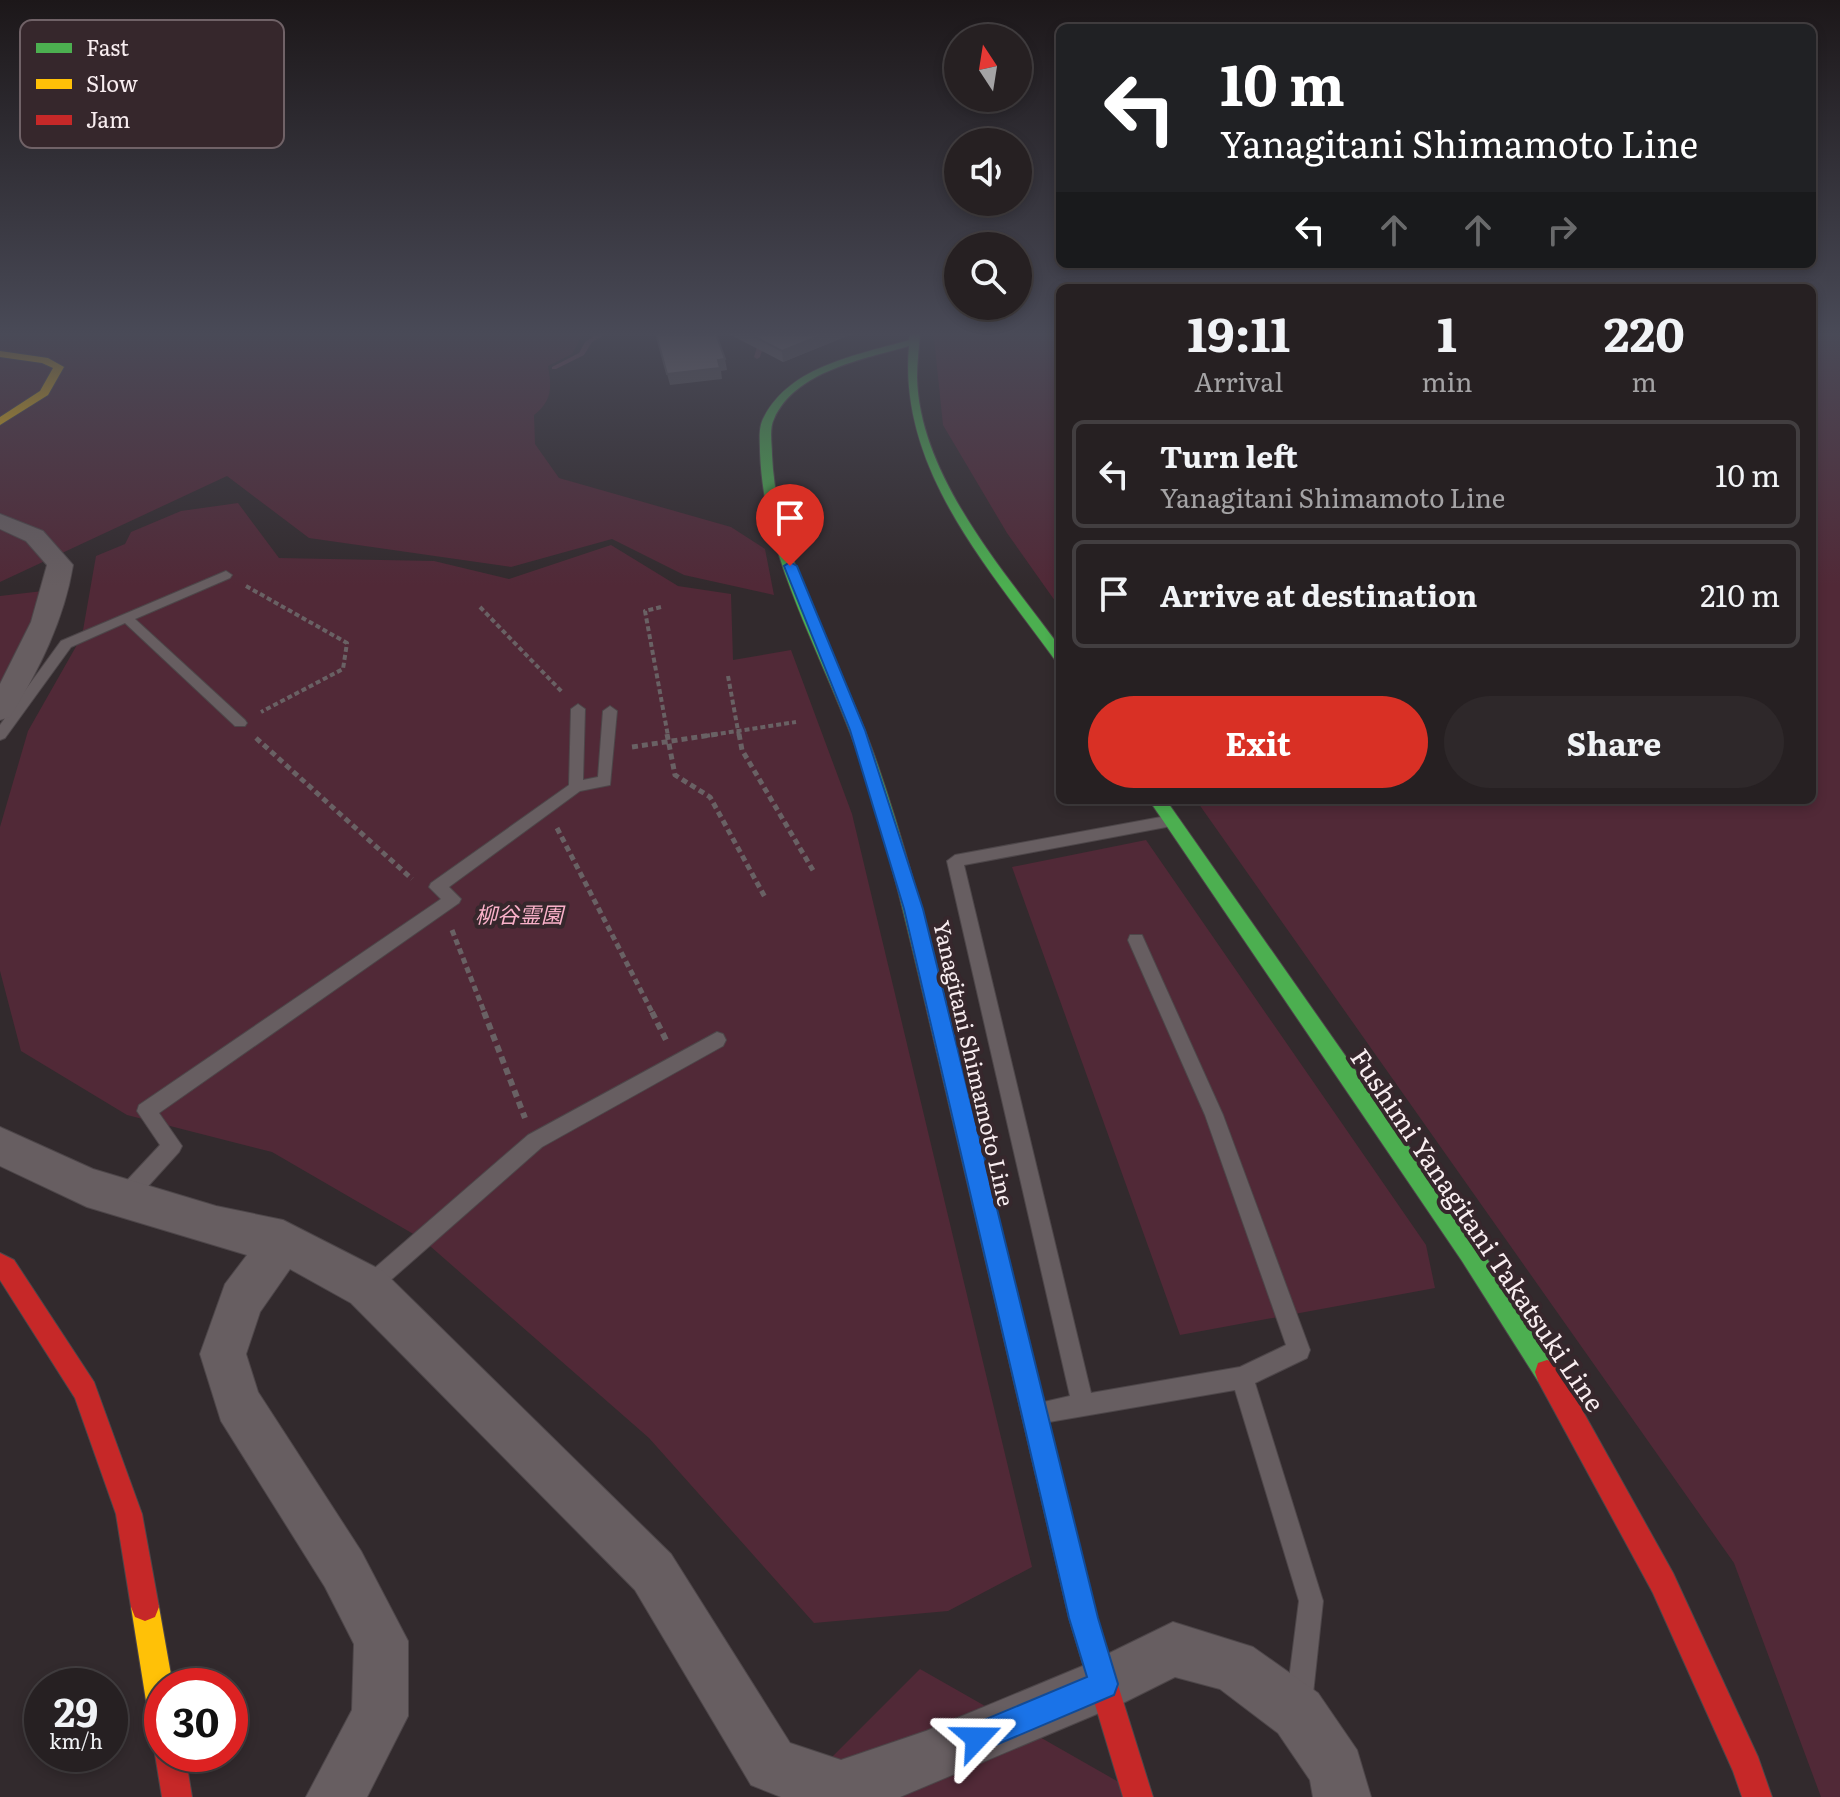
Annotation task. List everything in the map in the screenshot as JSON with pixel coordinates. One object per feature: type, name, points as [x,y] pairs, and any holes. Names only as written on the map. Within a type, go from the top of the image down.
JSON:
[{"type":"main road","name":"Yanagitani Shimamoto Line","points":[[769,418],[765,472],[779,539],[857,730],[913,909],[1083,1618],[1138,1797]]},
{"type":"main road","points":[[915,418],[931,461],[1056,651]]},
{"type":"main road","name":"Fushimi Yanagitani Takatsuki Line","points":[[1160,804],[1536,1352],[1564,1398],[1663,1583],[1747,1768],[1757,1797]]},
{"type":"main road","points":[[0,1265],[6,1268],[85,1391],[129,1514],[155,1668]]},
{"type":"main road","points":[[173,1772],[177,1797]]},
{"type":"street","points":[[0,521],[20,526],[46,543],[60,565],[56,596],[40,639],[0,710]]},
{"type":"street","points":[[0,1146],[87,1187],[216,1227],[283,1242],[367,1287],[653,1572],[771,1765],[841,1789],[927,1759],[1104,1684],[1173,1649],[1234,1666],[1298,1713],[1337,1770],[1342,1797]]},
{"type":"street","points":[[283,1242],[241,1300],[223,1354],[238,1404],[343,1569],[381,1641],[380,1716],[335,1797]]},
{"type":"lane","points":[[0,735],[66,644],[226,575]]},
{"type":"lane","points":[[127,618],[240,723]]},
{"type":"lane","points":[[576,787],[578,709]]},
{"type":"lane","points":[[123,1198],[172,1146],[146,1111],[453,899],[437,887],[546,808],[576,787],[605,781],[610,711]]},
{"type":"lane","points":[[1083,1405],[955,861],[1172,821]]},
{"type":"lane","points":[[1034,1413],[1242,1378],[1299,1350],[1214,1115],[1136,940]]},
{"type":"lane","points":[[367,1287],[535,1141],[717,1040]]},
{"type":"lane","points":[[1242,1378],[1311,1601],[1298,1713]]},
{"type":"path","points":[[226,575],[347,643],[343,669],[240,723],[442,906],[535,1141]]},
{"type":"path","points":[[480,607],[578,709]]},
{"type":"path","points":[[661,607],[645,611],[675,775],[710,797],[766,899]]},
{"type":"path","points":[[728,676],[742,750],[814,872]]},
{"type":"path","points":[[607,750],[796,722]]},
{"type":"path","points":[[546,808],[677,1062]]},
{"type":"green space","points":[[0,418],[534,418],[535,444],[559,478],[731,527],[765,549],[774,595],[684,575],[612,539],[511,567],[309,538],[227,476],[0,582]]},
{"type":"green space","points":[[942,418],[1056,418],[1056,602],[1007,533],[943,425]]},
{"type":"green space","points":[[1816,418],[1840,418],[1840,1797],[1821,1797],[1734,1563],[1199,804],[1816,804]]},
{"type":"green space","name":"柳谷霊園","points":[[238,503],[279,558],[434,561],[509,579],[611,545],[678,586],[731,594],[733,660],[791,650],[852,814],[1032,1567],[948,1611],[814,1623],[649,1438],[422,1239],[272,1152],[127,1115],[21,1051],[0,971],[0,827],[28,731],[82,636],[96,556],[125,544],[131,532],[181,511]]},
{"type":"green space","points":[[43,591],[31,646],[0,697],[0,596]]},
{"type":"green space","points":[[1146,840],[1426,1245],[1435,1288],[1180,1335],[1012,867]]},
{"type":"green space","points":[[920,1669],[1145,1797],[792,1797]]},
{"type":"traffic: fast","points":[[769,418],[767,480],[784,553],[869,762],[900,864],[935,1002]]},
{"type":"traffic: fast","points":[[917,418],[933,465],[954,506],[979,546],[1056,652]]},
{"type":"traffic: fast","points":[[1160,804],[1470,1253],[1547,1372]]},
{"type":"traffic: slow","points":[[0,422],[6,418]]},
{"type":"traffic: slow","points":[[935,1002],[1048,1472]]},
{"type":"traffic: slow","points":[[145,1607],[155,1668]]},
{"type":"traffic: jam","points":[[0,1265],[6,1268],[85,1391],[129,1514],[145,1607]]},
{"type":"traffic: jam","points":[[1547,1372],[1663,1583],[1747,1768],[1757,1797]]},
{"type":"traffic: jam","points":[[1048,1472],[1083,1618],[1138,1797]]},
{"type":"traffic: jam","points":[[173,1772],[177,1797]]},
{"type":"route","points":[[790,566],[857,730],[913,909],[1083,1618],[1104,1684],[977,1738]]}]
